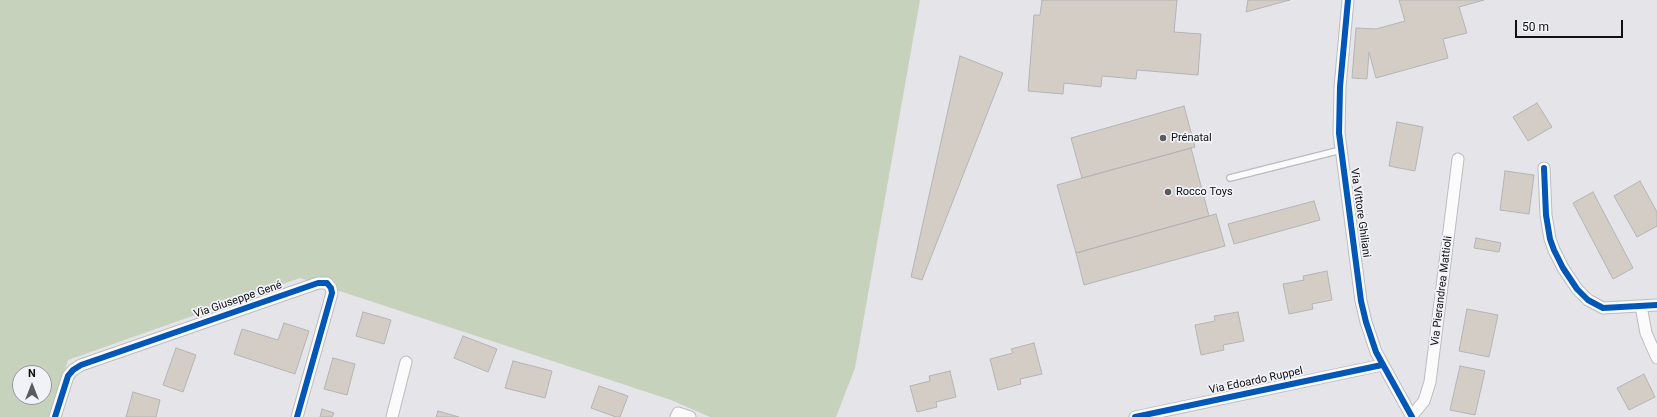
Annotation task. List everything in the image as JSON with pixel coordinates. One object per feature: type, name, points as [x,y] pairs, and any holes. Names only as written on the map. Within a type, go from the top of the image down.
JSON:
[{"type":"street","name":"Via Vittore Ghiliani","points":[[1348,0],[1340,87],[1339,134],[1361,301],[1370,337],[1382,365],[1412,417]]},
{"type":"street","name":"Via Pierandrea Mattioli","points":[[1412,417],[1424,401],[1430,382],[1458,159]]},
{"type":"street","points":[[1544,168],[1548,234],[1554,250],[1574,286],[1588,300],[1598,306],[1606,308],[1657,305]]},
{"type":"street","name":"Via Giuseppe Gené","points":[[55,417],[68,376],[73,370],[81,365],[318,283],[327,283],[331,288],[332,293],[297,417]]},
{"type":"street","points":[[1641,306],[1646,333],[1657,358]]},
{"type":"street","points":[[392,417],[406,362]]},
{"type":"street","name":"Via Edoardo Ruppel","points":[[1135,417],[1382,365]]},
{"type":"street","points":[[676,417],[678,413],[690,417]]},
{"type":"lane","points":[[1230,178],[1341,150]]},
{"type":"green space","points":[[0,0],[920,0],[855,368],[836,417],[710,417],[671,400],[300,278],[68,360],[49,417],[0,417]]},
{"type":"building","points":[[1042,0],[1177,0],[1174,32],[1201,34],[1198,75],[1137,70],[1136,79],[1102,76],[1101,87],[1064,83],[1063,94],[1028,91],[1034,15],[1040,15]]},
{"type":"building","points":[[1248,0],[1290,0],[1246,12]]},
{"type":"building","points":[[1399,0],[1484,0],[1459,7],[1467,33],[1443,39],[1448,58],[1376,78],[1369,52],[1367,79],[1352,78],[1356,28],[1376,29],[1405,21]]},
{"type":"building","points":[[960,56],[1003,73],[922,280],[911,277]]},
{"type":"building","points":[[1537,103],[1552,127],[1528,141],[1513,117]]},
{"type":"building","points":[[1184,106],[1195,147],[1082,178],[1071,138]]},
{"type":"building","points":[[1397,122],[1423,127],[1415,171],[1389,166]]},
{"type":"building","points":[[1191,148],[1209,216],[1076,253],[1057,185]]},
{"type":"building","points":[[1505,171],[1534,175],[1529,214],[1500,210]]},
{"type":"building","points":[[1640,181],[1657,212],[1657,226],[1637,237],[1614,196]]},
{"type":"building","points":[[1593,192],[1633,268],[1613,279],[1573,203]]},
{"type":"building","points":[[1314,201],[1320,220],[1234,244],[1228,224]]},
{"type":"building","points":[[1216,214],[1225,246],[1084,285],[1076,253]]},
{"type":"building","points":[[1476,238],[1501,243],[1499,252],[1474,248]]},
{"type":"building","points":[[1327,271],[1332,300],[1312,304],[1313,309],[1289,314],[1283,284],[1304,280],[1303,276]]},
{"type":"building","points":[[1467,309],[1498,315],[1489,357],[1459,351]]},
{"type":"building","points":[[363,312],[391,320],[384,344],[356,336]]},
{"type":"building","points":[[1238,312],[1244,341],[1223,345],[1224,350],[1201,355],[1195,325],[1215,321],[1214,316]]},
{"type":"building","points":[[284,323],[309,331],[295,374],[234,354],[242,329],[278,340]]},
{"type":"building","points":[[463,336],[497,349],[488,372],[454,358]]},
{"type":"building","points":[[1034,343],[1042,374],[1020,379],[1021,384],[998,390],[990,359],[1013,353],[1011,349]]},
{"type":"building","points":[[176,348],[196,355],[183,392],[163,385]]},
{"type":"building","points":[[333,358],[355,364],[347,395],[324,389]]},
{"type":"building","points":[[513,361],[552,371],[545,398],[505,388]]},
{"type":"building","points":[[1460,366],[1485,371],[1475,415],[1450,410]]},
{"type":"building","points":[[950,371],[956,397],[936,402],[937,407],[917,412],[910,386],[930,381],[929,376]]},
{"type":"building","points":[[1644,374],[1655,397],[1629,410],[1617,388]]},
{"type":"building","points":[[599,386],[628,396],[620,417],[591,408]]},
{"type":"building","points":[[133,392],[160,400],[156,417],[126,417]]},
{"type":"building","points":[[322,409],[334,413],[332,417],[320,417]]},
{"type":"building","points":[[438,411],[459,417],[436,417]]},
{"type":"cycle path","points":[[1348,0],[1340,87],[1339,133],[1361,301],[1376,352],[1412,417]]},
{"type":"cycle path","points":[[1544,168],[1546,215],[1550,239],[1563,268],[1577,289],[1588,300],[1603,308],[1657,305]]},
{"type":"cycle path","points":[[55,417],[68,376],[73,370],[81,365],[318,283],[327,283],[331,288],[332,293],[297,417]]},
{"type":"cycle path","points":[[1135,417],[1382,365]]},
{"type":"place","name":"Prénatal","points":[[1163,138]]},
{"type":"place","name":"Rocco Toys","points":[[1168,192]]}]
